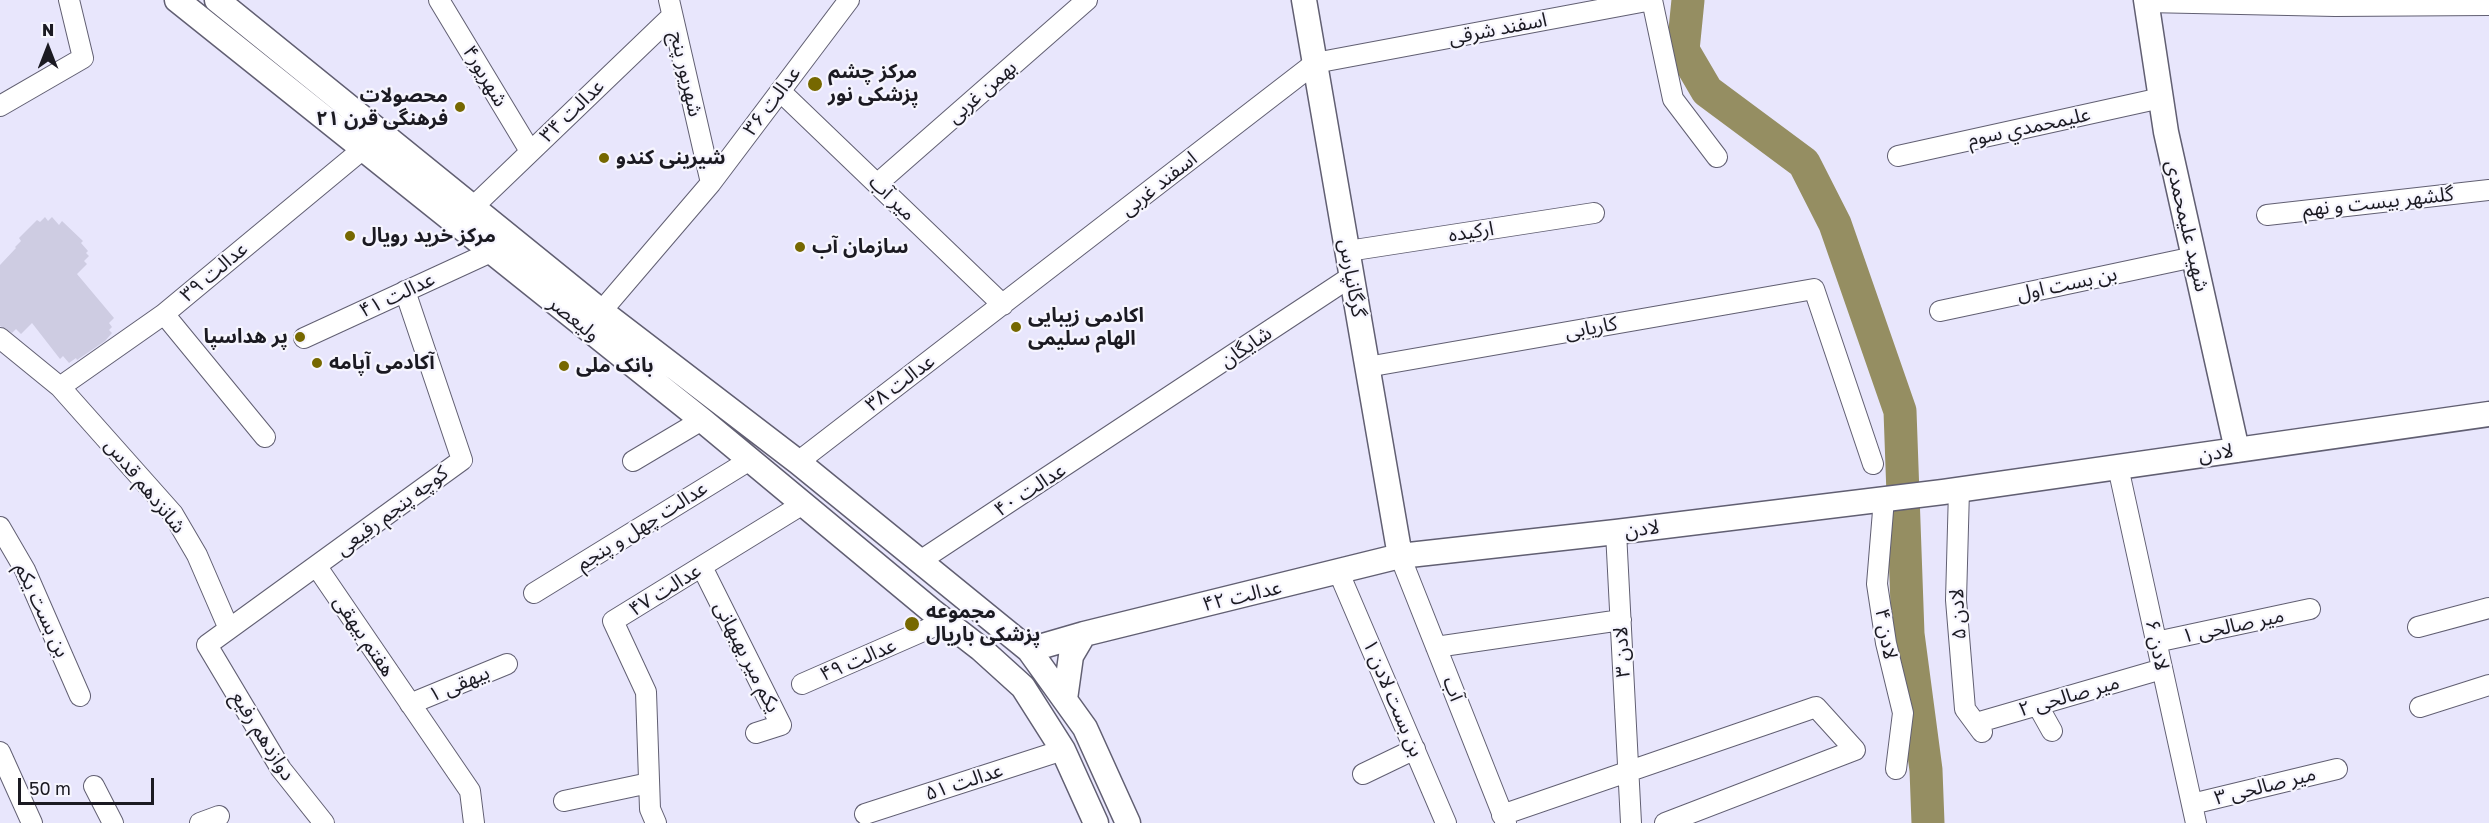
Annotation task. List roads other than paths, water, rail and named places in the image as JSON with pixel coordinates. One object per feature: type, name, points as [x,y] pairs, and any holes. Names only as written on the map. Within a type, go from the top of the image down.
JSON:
[{"type":"main road","name":"ولیعصر","points":[[177,0],[491,252],[798,462],[1029,650],[1085,728],[1128,823]]},
{"type":"main road","name":"ولیعصر","points":[[217,0],[473,207],[702,420],[981,649],[1023,687],[1063,750],[1096,823]]},
{"type":"main road","name":"گرگانپارس","points":[[1304,0],[1400,556]]},
{"type":"main road","name":"شهید علیمحمدی","points":[[2146,1],[2161,98],[2237,450]]},
{"type":"main road","name":"لادن","points":[[1400,556],[1951,491],[2489,414]]},
{"type":"main road","name":"عدالت ۴۲","points":[[1029,650],[1084,634],[1339,573],[1400,556]]},
{"type":"main road","points":[[1065,699],[1071,656],[1084,634]]},
{"type":"street","points":[[0,106],[83,58],[69,0]]},
{"type":"street","name":"شهریور۴","points":[[439,0],[530,151]]},
{"type":"street","name":"عدالت ۳۶","points":[[593,320],[711,183],[849,0]]},
{"type":"street","name":"بهمن غربی","points":[[877,184],[1087,0]]},
{"type":"street","name":"اسفند شرقی","points":[[1315,63],[1652,0],[1661,53],[1673,99],[1717,157]]},
{"type":"street","points":[[2146,1],[2335,6],[2489,5]]},
{"type":"street","name":"عدالت ۳۴","points":[[473,207],[670,8]]},
{"type":"street","name":"شهریور پنج","points":[[670,8],[711,183]]},
{"type":"street","name":"اسفند غربی","points":[[1003,305],[1315,63]]},
{"type":"street","name":"میر آب","points":[[780,91],[1003,305]]},
{"type":"street","name":"عليمحمدي سوم","points":[[1898,156],[2161,98]]},
{"type":"street","name":"عدالت ۳۹","points":[[60,387],[164,314],[363,149]]},
{"type":"street","name":"گلشهر بیست و نهم","points":[[2267,215],[2489,190]]},
{"type":"street","name":"ارکیده","points":[[1348,251],[1594,213]]},
{"type":"street","name":"عدالت ۴۱","points":[[304,338],[491,252]]},
{"type":"street","name":"بن بست اول","points":[[1940,311],[2194,257]]},
{"type":"street","name":"شایگان","points":[[1140,418],[1352,276]]},
{"type":"street","name":"کاریابی","points":[[1368,367],[1814,290],[1873,464]]},
{"type":"street","name":"کوچه پنجم رفیعی","points":[[207,645],[462,460],[405,291]]},
{"type":"street","name":"عدالت ۳۸","points":[[798,462],[1003,305]]},
{"type":"street","points":[[164,314],[265,437]]},
{"type":"street","name":"شانزدهم قدس","points":[[0,338],[60,387],[173,514],[197,555],[229,629]]},
{"type":"street","name":"عدالت ۴۰","points":[[920,561],[1140,418]]},
{"type":"street","points":[[633,461],[702,420]]},
{"type":"street","name":"عدالت چهل و پنجم","points":[[534,593],[750,460]]},
{"type":"street","name":"۶ لادن","points":[[2118,467],[2194,814]]},
{"type":"street","name":"۵ لادن","points":[[1951,491],[1956,600],[1965,709],[1979,728]]},
{"type":"street","name":"۴ لادن","points":[[1884,499],[1877,584],[1886,644],[1903,713],[1896,769]]},
{"type":"street","name":"عدالت ۴۷","points":[[656,823],[650,810],[646,692],[613,621],[803,504]]},
{"type":"street","name":"بن بست یکم","points":[[0,527],[25,570],[80,696]]},
{"type":"street","name":"۳ لادن","points":[[1616,532],[1631,823]]},
{"type":"street","name":"آب","points":[[1400,556],[1504,819]]},
{"type":"street","name":"هفتم بیهقی","points":[[317,567],[470,791],[474,823]]},
{"type":"street","name":"یکم میر بهبهانی","points":[[702,567],[781,725],[756,733]]},
{"type":"street","name":"۱ بن بست لادن","points":[[1339,573],[1446,823]]},
{"type":"street","points":[[2418,627],[2489,608]]},
{"type":"street","name":"۱ میر صالحی","points":[[2157,642],[2310,609]]},
{"type":"street","points":[[1436,646],[1621,620]]},
{"type":"street","name":"عدالت ۴۹","points":[[802,684],[946,621]]},
{"type":"street","name":"دوازدهم رفیع","points":[[207,645],[281,769],[324,823]]},
{"type":"street","name":"بیهقی ۱","points":[[410,704],[507,664]]},
{"type":"street","name":"۲ میر صالحی","points":[[1979,728],[2038,706],[2162,669]]},
{"type":"street","points":[[2420,707],[2489,685]]},
{"type":"street","points":[[2038,706],[2052,731]]},
{"type":"street","points":[[1504,819],[1629,771],[1816,707],[1855,750],[1665,823]]},
{"type":"street","points":[[1363,774],[1415,749]]},
{"type":"street","name":"عدالت ۵۱","points":[[865,814],[1063,750]]},
{"type":"street","points":[[0,752],[32,823]]},
{"type":"street","name":"۳ میر صالحی","points":[[2194,814],[2337,769]]},
{"type":"street","points":[[564,801],[649,783]]},
{"type":"street","points":[[94,786],[113,823]]},
{"type":"waterway","points":[[1688,0],[1683,50],[1707,91],[1804,163],[1835,224],[1900,411],[1908,634],[1926,770],[1928,823]]},
{"type":"place","name":"مرکز چشم پزشکی نور","points":[[815,84]]},
{"type":"place","name":"محصولات فرهنگی قرن ۲۱","points":[[460,107]]},
{"type":"place","name":"شیرینی کندو","points":[[604,158]]},
{"type":"place","name":"مرکز خرید رویال","points":[[350,236]]},
{"type":"place","name":"سازمان آب","points":[[800,247]]},
{"type":"place","name":"اکادمی زیبایی الهام سلیمی","points":[[1016,327]]},
{"type":"place","name":"پر هداسپا","points":[[300,337]]},
{"type":"place","name":"آکادمی آپامه","points":[[317,363]]},
{"type":"place","name":"بانک ملی","points":[[564,366]]},
{"type":"place","name":"مجموعه پزشکی باریال","points":[[912,624]]}]
